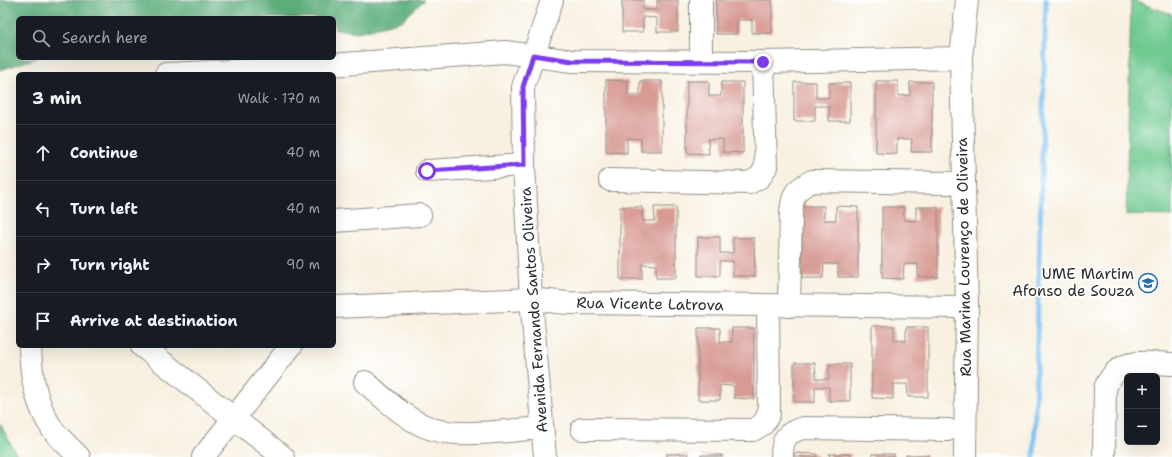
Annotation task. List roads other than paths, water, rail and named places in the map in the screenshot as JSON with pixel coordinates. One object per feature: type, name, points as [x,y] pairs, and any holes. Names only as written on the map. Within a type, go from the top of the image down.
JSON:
[{"type":"street","name":"Avenida Fernando Santos Oliveira","points":[[545,457],[531,299],[524,165],[523,87],[552,0]]},
{"type":"street","points":[[701,0],[701,60]]},
{"type":"street","name":"Rua Marina Lourenço de Oliveira","points":[[965,457],[966,307],[961,58],[967,0]]},
{"type":"street","points":[[240,72],[277,71],[505,52],[572,61],[701,60],[763,62],[961,58]]},
{"type":"street","points":[[610,180],[749,183],[760,177],[766,167],[763,62]]},
{"type":"street","points":[[427,171],[524,165]]},
{"type":"street","points":[[582,429],[753,430],[763,424],[769,414],[779,306],[790,212],[792,199],[798,188],[812,181],[950,183]]},
{"type":"street","points":[[336,221],[420,214]]},
{"type":"street","name":"Rua Vicente Latrova","points":[[336,307],[531,299],[567,303],[966,307]]},
{"type":"street","points":[[30,348],[31,368],[37,398],[52,428],[79,457]]},
{"type":"street","points":[[145,348],[283,457]]},
{"type":"street","points":[[203,457],[289,348]]},
{"type":"street","points":[[1104,457],[1105,388],[1114,374],[1123,366],[1132,362],[1172,364]]},
{"type":"street","points":[[365,382],[401,412],[432,429],[454,434],[542,428]]},
{"type":"street","points":[[782,457],[782,443],[790,432],[803,428],[948,430]]},
{"type":"waterway","points":[[1034,457],[1046,0]]},
{"type":"place","name":"UME Martim Afonso de Souza","points":[[1148,283]]}]
